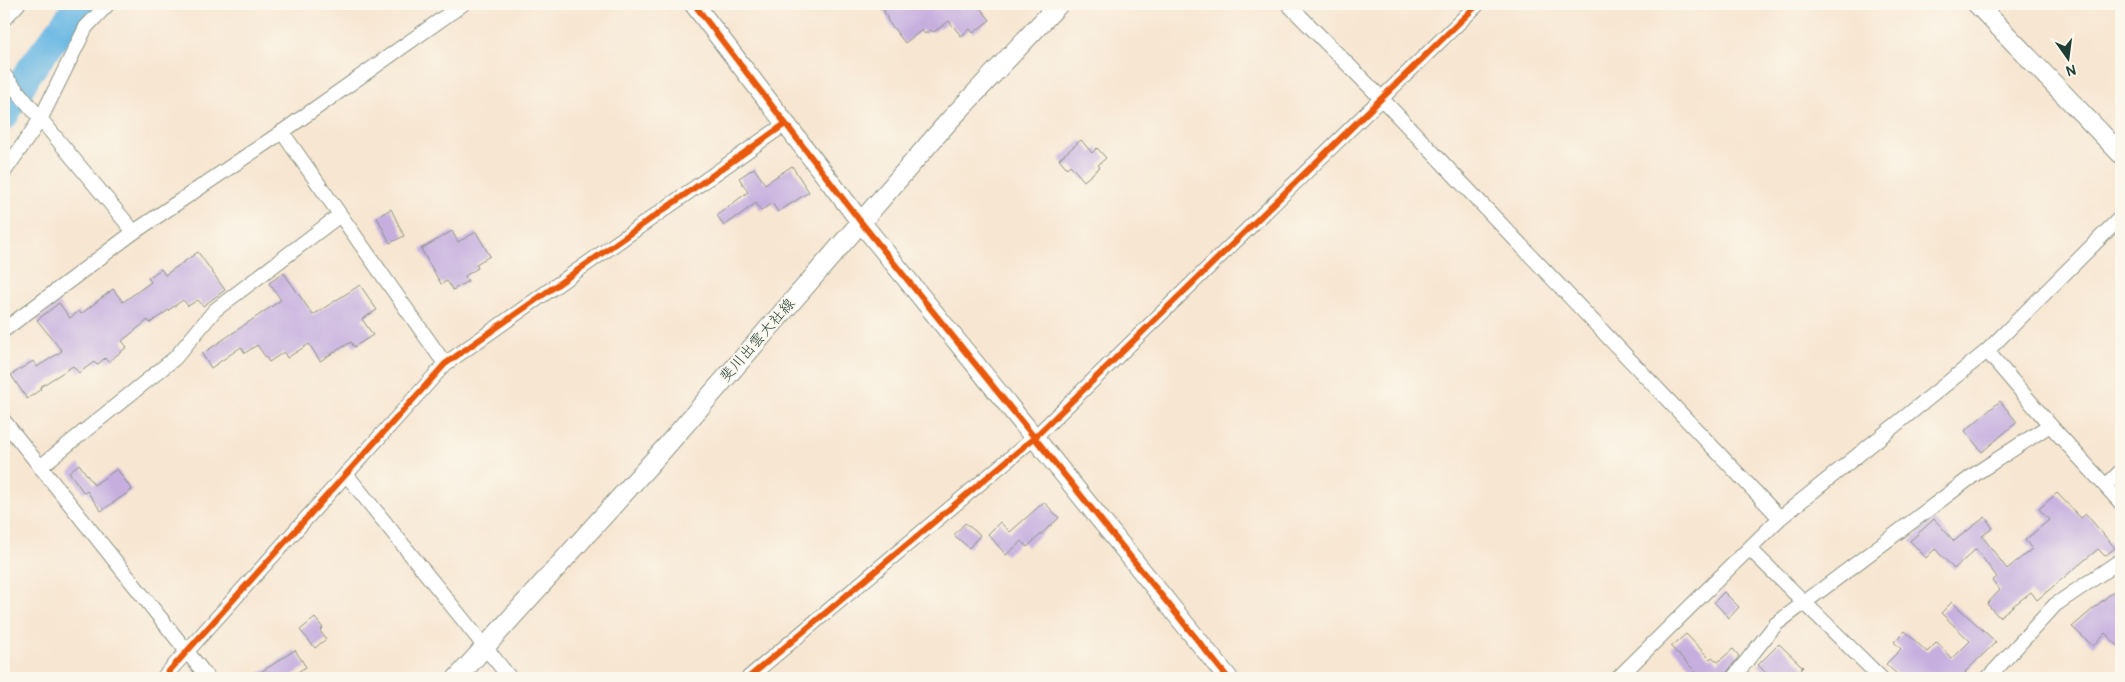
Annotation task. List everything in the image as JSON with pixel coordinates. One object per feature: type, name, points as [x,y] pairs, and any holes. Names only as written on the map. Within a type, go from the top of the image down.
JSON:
[{"type":"street","points":[[4,19],[18,4]]},
{"type":"street","points":[[4,172],[37,117],[86,27],[108,4]]},
{"type":"street","points":[[4,330],[134,232],[282,132],[463,4]]},
{"type":"street","points":[[694,4],[860,221],[1228,678]]},
{"type":"street","name":"斐川出雲大社線","points":[[457,678],[663,450],[948,122],[1059,4]]},
{"type":"street","points":[[1288,4],[1380,97],[1780,518]]},
{"type":"street","points":[[748,678],[1034,438],[1380,97],[1478,4]]},
{"type":"street","points":[[1977,4],[2121,154]]},
{"type":"street","points":[[4,75],[134,232]]},
{"type":"street","points":[[163,678],[445,364],[785,124]]},
{"type":"street","points":[[282,132],[445,364]]},
{"type":"street","points":[[40,467],[175,358],[215,310],[340,215]]},
{"type":"street","points":[[1618,678],[1780,518],[1987,351],[2121,217]]},
{"type":"street","points":[[1987,351],[2050,425],[2121,503]]},
{"type":"street","points":[[4,421],[208,678]]},
{"type":"street","points":[[1733,678],[1776,624],[1978,472],[2050,425]]},
{"type":"street","points":[[2106,486],[2121,471]]},
{"type":"street","points":[[346,474],[510,678]]},
{"type":"street","points":[[1750,549],[1881,678]]},
{"type":"street","points":[[1988,678],[2055,605],[2121,560]]},
{"type":"building","points":[[896,4],[977,4],[990,20],[973,33],[970,29],[961,36],[949,21],[934,32],[930,30],[925,34],[922,30],[905,43],[888,21],[883,8]]},
{"type":"building","points":[[1081,140],[1092,153],[1097,148],[1106,158],[1098,165],[1100,167],[1084,181],[1070,165],[1067,168],[1059,159]]},
{"type":"building","points":[[792,166],[809,192],[778,212],[772,203],[761,211],[756,203],[724,226],[717,215],[748,192],[739,178],[754,168],[765,184]]},
{"type":"building","points":[[391,209],[404,236],[390,243],[377,217]]},
{"type":"building","points":[[452,231],[458,242],[476,232],[490,256],[476,264],[478,268],[465,276],[468,281],[453,290],[447,281],[441,284],[421,249]]},
{"type":"building","points":[[198,252],[225,290],[203,306],[198,300],[188,306],[183,300],[150,323],[148,320],[122,341],[127,347],[108,362],[105,358],[97,365],[94,362],[79,373],[73,366],[40,387],[41,389],[27,399],[11,375],[33,361],[37,367],[62,351],[37,320],[59,303],[70,318],[79,311],[81,314],[113,289],[123,302],[151,282],[148,278],[161,269],[165,275]]},
{"type":"building","points":[[284,273],[313,315],[360,285],[377,310],[362,319],[373,335],[354,347],[351,342],[320,361],[309,344],[287,358],[284,352],[269,362],[257,345],[245,353],[241,347],[211,368],[202,354],[281,300],[269,283]]},
{"type":"building","points":[[2000,401],[2017,422],[1982,452],[1965,431]]},
{"type":"building","points":[[79,464],[94,485],[117,469],[132,490],[101,511],[87,491],[84,493],[69,472]]},
{"type":"building","points":[[2057,493],[2081,518],[2086,514],[2115,548],[2105,556],[2098,549],[2037,600],[2031,592],[1999,617],[1987,604],[2000,590],[1992,581],[1997,577],[1976,549],[1954,569],[1935,549],[1926,558],[1910,541],[1934,519],[1954,541],[1985,517],[1993,528],[1982,536],[2007,569],[2032,549],[2025,540],[2049,520],[2039,509]]},
{"type":"building","points":[[1044,502],[1059,518],[1027,547],[1022,541],[1006,555],[988,534],[1000,522],[1010,532]]},
{"type":"building","points":[[965,523],[980,535],[969,548],[954,535]]},
{"type":"building","points":[[2116,589],[2121,596],[2121,649],[2105,633],[2093,646],[2072,627]]},
{"type":"building","points":[[1724,592],[1739,607],[1729,618],[1714,602]]},
{"type":"building","points":[[1952,602],[1996,642],[1965,672],[1971,678],[1901,678],[1886,664],[1901,649],[1894,642],[1905,631],[1927,652],[1937,642],[1952,659],[1970,641],[1941,613]]},
{"type":"building","points":[[315,618],[323,628],[320,631],[326,639],[315,648],[300,630]]},
{"type":"building","points":[[1686,634],[1710,659],[1712,657],[1718,662],[1733,649],[1739,656],[1723,678],[1702,678],[1671,647]]},
{"type":"building","points":[[1779,644],[1803,667],[1792,678],[1771,678],[1758,665]]},
{"type":"building","points":[[295,650],[306,667],[288,678],[252,678]]},
{"type":"waterway","points":[[4,116],[28,73],[80,4]]},
{"type":"cycle path","points":[[694,4],[860,221],[1228,678]]},
{"type":"cycle path","points":[[748,678],[1034,438],[1478,4]]},
{"type":"cycle path","points":[[163,678],[445,364],[785,124]]}]
